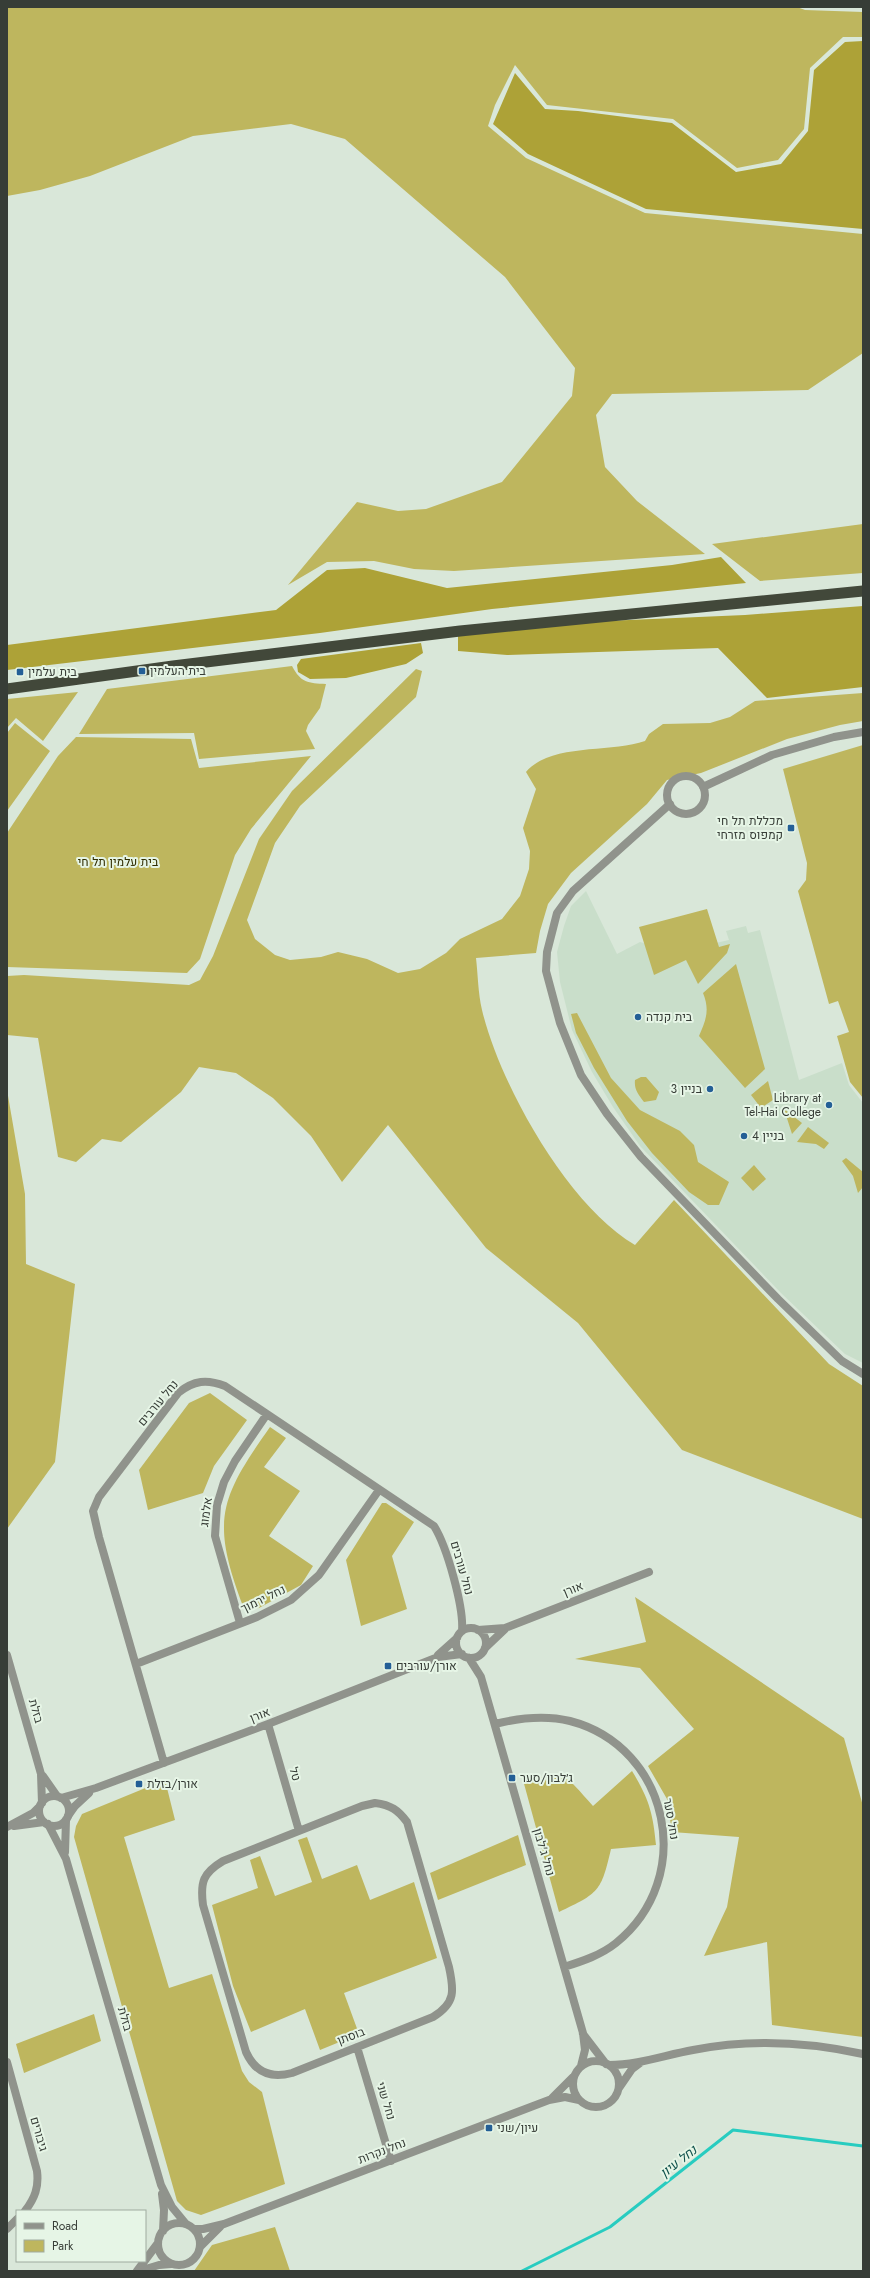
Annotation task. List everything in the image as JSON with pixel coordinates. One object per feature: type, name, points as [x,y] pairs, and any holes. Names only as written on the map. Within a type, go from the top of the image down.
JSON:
[{"type":"highway","points":[[7,689],[173,666],[460,631],[863,591]]},
{"type":"street","points":[[703,787],[772,755],[834,737],[863,732]]},
{"type":"street","points":[[680,777],[696,779],[703,787],[705,798],[696,811],[685,814],[679,812],[670,804],[669,788],[680,777]]},
{"type":"street","points":[[670,804],[573,891],[557,913],[547,952],[546,970],[560,1023],[581,1075],[607,1114],[641,1157],[778,1300],[842,1361],[863,1374]]},
{"type":"street","name":"נחל עורבים","points":[[164,1763],[93,1511],[96,1503],[178,1394],[187,1385],[202,1380],[213,1381],[225,1386],[434,1526],[444,1548],[461,1610],[468,1622],[477,1629]]},
{"type":"street","name":"אלמוג","points":[[240,1623],[215,1536],[217,1505],[224,1482],[235,1461],[267,1414]]},
{"type":"street","name":"נחל ירמוך","points":[[136,1664],[277,1608],[307,1588],[319,1576],[379,1490]]},
{"type":"street","name":"אורן","points":[[477,1629],[505,1628],[649,1572]]},
{"type":"street","name":"נחל עורבים","points":[[460,1635],[461,1610]]},
{"type":"street","name":"אורן","points":[[484,1650],[505,1628]]},
{"type":"street","points":[[466,1629],[477,1629],[486,1640],[484,1650],[466,1656],[458,1649],[460,1635],[466,1629]]},
{"type":"street","name":"אורן","points":[[431,1660],[442,1653],[460,1635]]},
{"type":"street","name":"נחל ג'לבון","points":[[484,1650],[480,1660],[481,1677],[583,2033],[585,2050],[581,2066]]},
{"type":"street","name":"בזלת","points":[[7,1655],[41,1774],[42,1805]]},
{"type":"street","name":"אורן","points":[[59,1797],[96,1788],[164,1763],[431,1660],[446,1655],[466,1656]]},
{"type":"street","name":"נחל ג'לבון","points":[[466,1656],[481,1677]]},
{"type":"street","name":"נחל סער","points":[[494,1724],[539,1717],[569,1721],[586,1727],[605,1737],[631,1759],[653,1790],[658,1805],[664,1838],[664,1853],[657,1887],[650,1902],[635,1924],[616,1942],[588,1959],[564,1967]]},
{"type":"street","name":"טל","points":[[268,1724],[299,1831]]},
{"type":"street","name":"בזלת","points":[[41,1774],[59,1797]]},
{"type":"street","name":"אורן","points":[[67,1818],[80,1800],[96,1788]]},
{"type":"street","points":[[59,1797],[67,1804],[67,1818],[60,1825],[46,1823],[7,1827],[33,1813],[48,1798],[59,1797]]},
{"type":"street","name":"בוסתן","points":[[375,1803],[387,1804],[398,1810],[407,1822],[453,1985],[450,2001],[444,2010],[433,2017],[280,2076],[268,2075],[258,2070],[251,2062],[246,2052],[203,1905],[201,1891],[204,1878],[211,1868],[223,1861],[299,1831],[362,1806],[375,1803]]},
{"type":"street","points":[[42,1805],[40,1814],[46,1823]]},
{"type":"street","name":"בזלת","points":[[67,1818],[64,1842],[66,1859],[161,2185],[164,2210],[163,2231]]},
{"type":"street","name":"בזלת","points":[[46,1823],[66,1859]]},
{"type":"street","name":"נחל ג'לבון","points":[[583,2033],[608,2064]]},
{"type":"street","points":[[642,2062],[632,2069],[618,2089],[616,2097],[604,2106],[589,2107],[579,2100],[572,2085],[575,2074],[581,2066],[597,2061],[608,2064],[642,2062],[694,2050],[758,2044],[802,2045],[863,2054]]},
{"type":"street","name":"נחל שני","points":[[357,2047],[391,2161]]},
{"type":"street","name":"גיבורים","points":[[7,2062],[37,2171],[38,2182],[34,2200],[26,2210]]},
{"type":"street","points":[[608,2064],[616,2073],[618,2089]]},
{"type":"street","name":"נחל נקרות","points":[[549,2100],[575,2074]]},
{"type":"street","name":"נחל נקרות","points":[[194,2229],[224,2224],[549,2100],[565,2097],[579,2100]]},
{"type":"street","name":"בזלת","points":[[161,2185],[172,2207],[186,2224]]},
{"type":"street","points":[[7,2229],[16,2220]]},
{"type":"street","points":[[138,2271],[159,2265],[186,2263],[197,2254],[200,2248],[200,2241],[194,2229],[186,2224],[172,2224],[163,2231],[158,2243],[146,2260]]},
{"type":"street","name":"נחל נקרות","points":[[200,2248],[205,2240],[224,2224]]},
{"type":"street","points":[[158,2243],[161,2255],[172,2264]]},
{"type":"street","points":[[138,2271],[144,2262]]},
{"type":"shaded area","points":[[863,41],[863,229],[646,209],[528,154],[493,124],[515,73],[545,109],[578,111],[672,123],[736,172],[781,164],[808,131],[814,70],[845,42]]},
{"type":"shaded area","points":[[721,557],[746,583],[492,609],[320,633],[7,670],[7,645],[276,610],[327,570],[365,568],[447,588],[672,565]]},
{"type":"shaded area","points":[[863,606],[863,687],[767,698],[718,648],[507,655],[458,651],[458,636],[606,621],[745,615]]},
{"type":"shaded area","points":[[421,643],[423,653],[406,664],[346,678],[310,679],[298,672],[297,665],[301,659]]},
{"type":"shaded area","points":[[586,891],[617,954],[640,942],[676,952],[729,940],[726,931],[746,926],[748,933],[760,930],[799,1080],[842,1063],[849,1085],[863,1103],[863,1363],[845,1354],[781,1293],[640,1146],[613,1107],[592,1072],[572,1030],[560,982],[557,952],[571,906]]},
{"type":"green space","points":[[7,7],[797,7],[805,10],[863,12],[863,37],[843,37],[810,68],[804,129],[778,160],[737,168],[673,119],[547,105],[515,65],[495,105],[488,126],[526,158],[645,213],[863,234],[863,353],[808,390],[612,394],[596,415],[605,467],[637,501],[705,554],[454,571],[414,569],[374,561],[327,562],[288,585],[357,502],[398,511],[426,509],[502,482],[572,396],[575,368],[505,277],[345,139],[291,124],[193,136],[90,176],[40,190],[7,196]]},
{"type":"green space","points":[[863,524],[863,573],[760,581],[712,544]]},
{"type":"green space","points":[[292,666],[295,672],[302,679],[314,683],[326,684],[320,708],[308,725],[306,731],[315,749],[199,759],[194,733],[79,734],[107,689]]},
{"type":"green space","points":[[416,669],[422,671],[416,697],[300,806],[275,843],[247,920],[255,939],[275,955],[290,960],[321,957],[338,952],[367,959],[398,973],[420,969],[446,953],[460,939],[502,919],[520,896],[529,869],[530,851],[523,828],[536,789],[526,772],[537,763],[550,757],[565,753],[631,745],[645,741],[649,734],[663,724],[710,723],[730,717],[755,701],[863,693],[863,721],[840,725],[787,739],[701,773],[667,780],[647,804],[571,873],[548,904],[540,931],[536,953],[476,958],[482,1010],[491,1040],[504,1073],[540,1141],[562,1173],[585,1202],[610,1227],[635,1245],[674,1200],[829,1364],[863,1386],[863,1519],[682,1450],[578,1323],[486,1248],[388,1125],[342,1182],[311,1136],[273,1098],[236,1073],[199,1067],[181,1092],[121,1142],[102,1139],[76,1162],[58,1157],[38,1038],[7,1035],[7,976],[24,975],[189,985],[200,980],[213,956],[259,839],[292,791]]},
{"type":"green space","points":[[78,692],[43,741],[16,718],[7,728],[7,699]]},
{"type":"green space","points":[[15,723],[50,751],[7,811],[7,733]]},
{"type":"green space","name":"בית עלמין תל חי","points":[[76,737],[191,739],[199,768],[311,756],[251,829],[235,855],[200,959],[187,973],[7,967],[7,833],[58,756]]},
{"type":"green space","points":[[863,745],[863,1098],[850,1082],[837,1036],[849,1032],[838,1001],[829,1004],[798,891],[806,880],[807,863],[783,769]]},
{"type":"green space","points":[[707,909],[719,947],[730,944],[727,953],[698,984],[686,960],[654,975],[639,927]]},
{"type":"green space","points":[[736,964],[765,1069],[745,1088],[699,1036],[704,1025],[707,1010],[703,993]]},
{"type":"green space","points":[[577,1013],[611,1078],[640,1110],[680,1131],[694,1145],[698,1162],[729,1182],[719,1205],[708,1205],[689,1192],[652,1153],[627,1121],[594,1068],[576,1033],[571,1014]]},
{"type":"green space","points":[[641,1077],[646,1077],[659,1092],[656,1100],[644,1102],[638,1094],[635,1086],[635,1080]]},
{"type":"green space","points":[[768,1081],[773,1100],[761,1108],[751,1095]]},
{"type":"green space","points":[[7,1090],[25,1194],[26,1264],[75,1284],[55,1462],[7,1529]]},
{"type":"green space","points":[[784,1109],[802,1123],[792,1134]]},
{"type":"green space","points":[[808,1127],[829,1143],[824,1149],[816,1144],[797,1142]]},
{"type":"green space","points":[[846,1158],[863,1172],[863,1187],[858,1193],[853,1176],[842,1161]]},
{"type":"green space","points":[[754,1165],[766,1179],[753,1191],[741,1178]]},
{"type":"green space","points":[[210,1393],[247,1420],[214,1466],[203,1493],[148,1510],[139,1470],[189,1403]]},
{"type":"green space","points":[[270,1427],[286,1438],[264,1467],[300,1491],[269,1536],[313,1566],[301,1585],[259,1608],[246,1609],[243,1606],[233,1577],[227,1552],[224,1531],[225,1512],[231,1493],[240,1473]]},
{"type":"green space","points":[[382,1503],[386,1503],[414,1522],[392,1556],[407,1609],[361,1626],[346,1560]]},
{"type":"green space","points":[[635,1597],[844,1738],[863,1806],[863,2037],[772,2025],[767,1942],[704,1956],[727,1907],[739,1837],[672,1832],[667,1799],[648,1766],[694,1729],[640,1668],[575,1659],[646,1642]]},
{"type":"green space","points":[[632,1771],[646,1798],[652,1815],[656,1845],[611,1849],[601,1883],[596,1890],[583,1900],[559,1912],[523,1780],[549,1776],[564,1778],[570,1781],[593,1806]]},
{"type":"green space","points":[[165,1780],[175,1820],[124,1837],[169,1988],[212,1974],[242,2071],[249,2082],[262,2092],[285,2184],[201,2215],[186,2210],[177,2201],[74,1837],[76,1826],[82,1814]]},
{"type":"green space","points":[[518,1835],[526,1865],[438,1900],[430,1873]]},
{"type":"green space","points":[[307,1837],[322,1879],[357,1865],[370,1900],[414,1882],[437,1958],[344,1993],[359,2034],[320,2050],[305,2009],[251,2032],[233,1986],[212,1905],[258,1888],[250,1860],[260,1856],[275,1896],[312,1882],[298,1840]]},
{"type":"green space","points":[[94,2014],[101,2041],[24,2073],[16,2044]]},
{"type":"green space","points":[[275,2227],[290,2271],[194,2271],[212,2245]]},
{"type":"waterway","name":"נחל עיון","points":[[522,2271],[610,2227],[733,2130],[863,2146]]},
{"type":"place","name":"בית העלמין","points":[[142,671]]},
{"type":"place","name":"בית עלמין","points":[[20,672]]},
{"type":"place","name":"מכללת תל חי קמפוס מזרחי","points":[[791,828]]},
{"type":"place","name":"בית קנדה","points":[[638,1017]]},
{"type":"place","name":"בניין 3","points":[[710,1089]]},
{"type":"place","name":"Library at Tel-Hai College","points":[[829,1105]]},
{"type":"place","name":"בניין 4","points":[[744,1136]]},
{"type":"place","name":"אורן/עורבים","points":[[388,1666]]},
{"type":"place","name":"ג׳לבון/סער","points":[[512,1778]]},
{"type":"place","name":"אורן/בזלת","points":[[139,1784]]},
{"type":"place","name":"עיון/שני","points":[[489,2128]]}]
